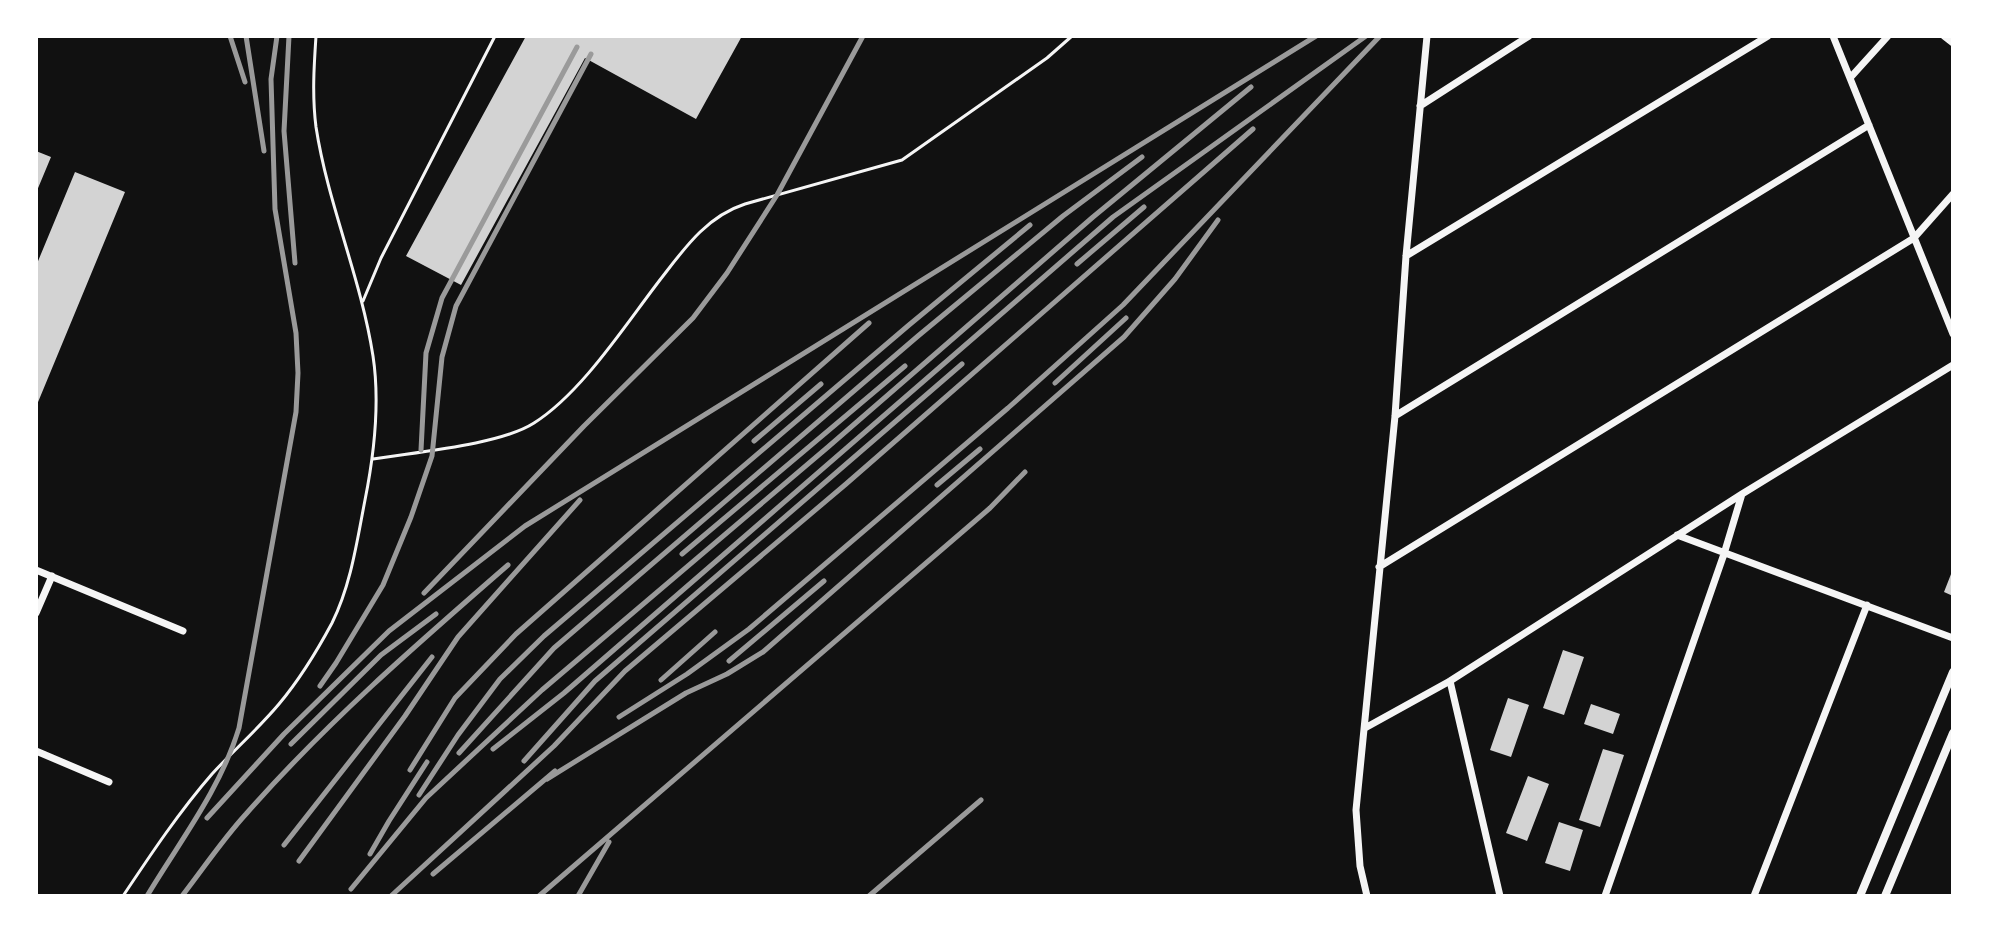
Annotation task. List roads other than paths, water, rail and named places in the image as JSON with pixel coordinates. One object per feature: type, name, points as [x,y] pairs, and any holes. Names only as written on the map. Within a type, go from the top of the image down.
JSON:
[{"type":"street","points":[[1367,896],[1360,866],[1356,810],[1395,416],[1406,256],[1427,36]]},
{"type":"street","points":[[1420,106],[1529,36]]},
{"type":"street","points":[[1406,256],[1768,36]]},
{"type":"street","points":[[1833,36],[1953,334]]},
{"type":"street","points":[[1850,78],[1888,36]]},
{"type":"street","points":[[1944,36],[1953,43]]},
{"type":"street","points":[[1395,416],[1869,125]]},
{"type":"street","points":[[1379,567],[1914,238],[1953,194]]},
{"type":"street","points":[[1365,728],[1450,681],[1742,494],[1953,365]]},
{"type":"street","points":[[1605,896],[1742,494]]},
{"type":"street","points":[[1677,535],[1953,638]]},
{"type":"street","points":[[36,570],[183,631]]},
{"type":"street","points":[[36,613],[52,576]]},
{"type":"street","points":[[1754,896],[1867,605]]},
{"type":"street","points":[[1860,896],[1953,672]]},
{"type":"street","points":[[1450,681],[1500,896]]},
{"type":"street","points":[[1885,896],[1953,733]]},
{"type":"street","points":[[36,751],[109,782]]},
{"type":"lane","points":[[123,896],[194,796],[298,679],[332,623],[352,562],[371,459],[375,416],[374,360],[363,303],[335,207],[316,126],[313,88],[316,36]]},
{"type":"lane","points":[[363,303],[381,258],[495,36]]},
{"type":"lane","points":[[371,459],[485,441],[532,425],[559,404],[584,377],[682,251],[711,221],[729,209],[902,160],[1047,58],[1072,36]]},
{"type":"railway","points":[[230,36],[245,82]]},
{"type":"railway","points":[[246,36],[264,151]]},
{"type":"railway","points":[[147,896],[210,794],[239,728],[296,412],[296,333],[275,209],[271,79],[277,36]]},
{"type":"railway","points":[[289,36],[284,131],[295,263]]},
{"type":"railway","points":[[424,593],[693,318],[727,273],[777,195],[863,36]]},
{"type":"railway","points":[[207,818],[284,734],[389,631],[525,526],[1316,36]]},
{"type":"railway","points":[[493,749],[564,693],[1113,217],[1366,36]]},
{"type":"railway","points":[[619,717],[687,674],[749,629],[1008,408],[1123,305],[1380,36]]},
{"type":"railway","points":[[421,450],[426,353],[442,298],[577,47]]},
{"type":"railway","points":[[320,686],[383,585],[411,517],[432,456],[442,357],[456,306],[591,54]]},
{"type":"railway","points":[[351,889],[426,798],[542,690],[1093,217],[1251,87]]},
{"type":"railway","points":[[391,896],[554,746],[625,671],[846,484],[1253,129]]},
{"type":"railway","points":[[459,753],[554,648],[918,336],[1063,216],[1142,157]]},
{"type":"railway","points":[[1077,264],[1144,207]]},
{"type":"railway","points":[[547,779],[686,693],[727,674],[763,652],[1124,337],[1175,279],[1218,220]]},
{"type":"railway","points":[[419,795],[500,679],[544,636],[1030,225]]},
{"type":"railway","points":[[1055,383],[1126,318]]},
{"type":"railway","points":[[410,770],[455,698],[516,634],[869,323]]},
{"type":"railway","points":[[524,761],[595,681],[962,364]]},
{"type":"railway","points":[[682,554],[905,366]]},
{"type":"railway","points":[[754,441],[821,384]]},
{"type":"railway","points":[[937,485],[980,449]]},
{"type":"railway","points":[[539,896],[990,508],[1025,472]]},
{"type":"railway","points":[[299,861],[405,716],[458,637],[580,500]]},
{"type":"railway","points":[[182,896],[221,844],[276,780],[340,716],[508,565]]},
{"type":"railway","points":[[729,661],[824,581]]},
{"type":"railway","points":[[291,744],[381,655],[436,614]]},
{"type":"railway","points":[[661,680],[715,632]]},
{"type":"railway","points":[[284,845],[432,657]]},
{"type":"railway","points":[[370,854],[427,762]]},
{"type":"railway","points":[[433,874],[555,771]]},
{"type":"railway","points":[[869,896],[981,800]]},
{"type":"railway","points":[[578,896],[609,842]]}]
